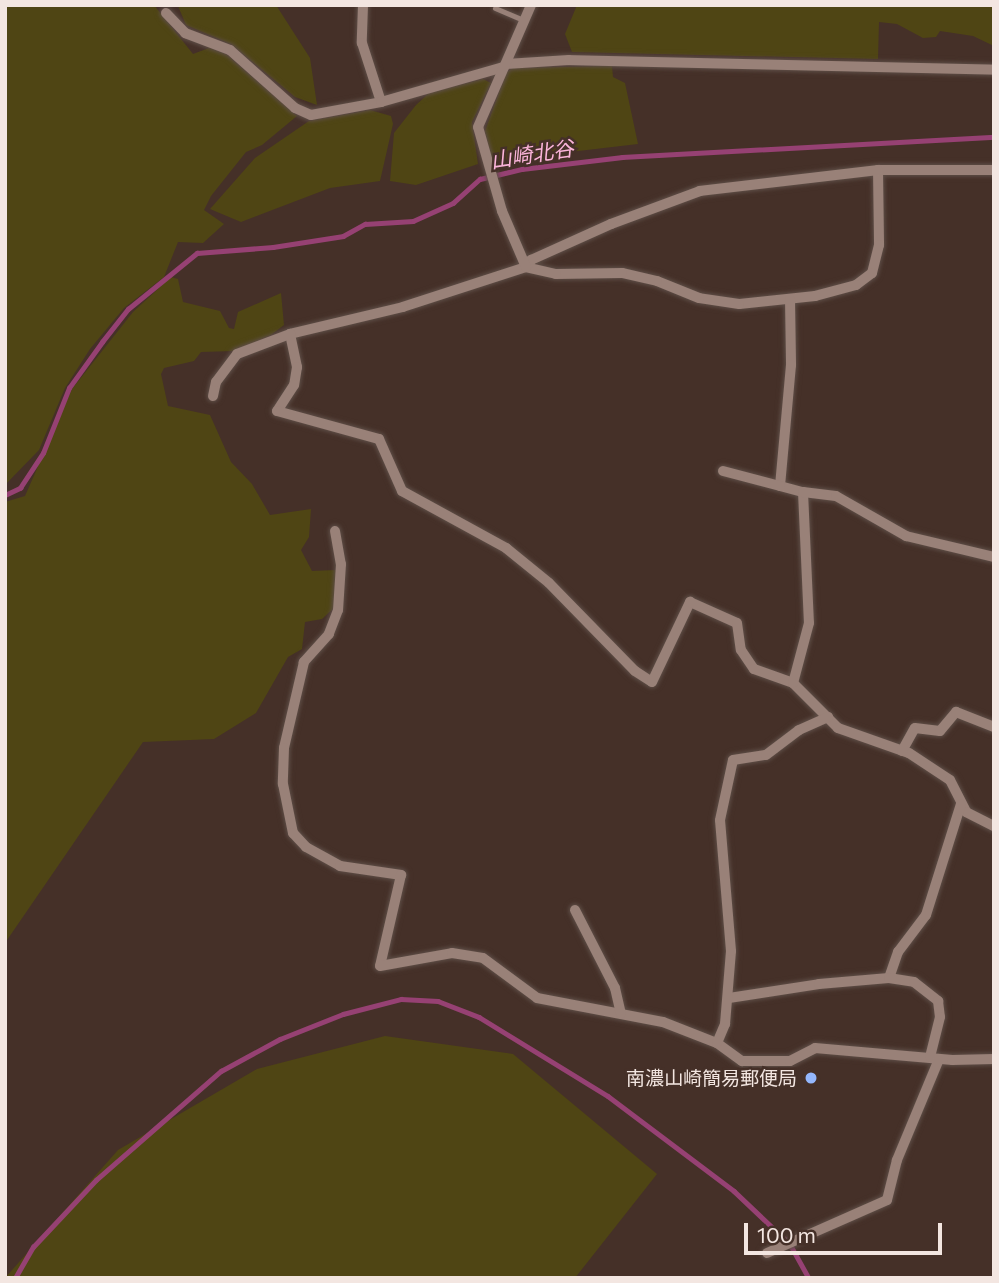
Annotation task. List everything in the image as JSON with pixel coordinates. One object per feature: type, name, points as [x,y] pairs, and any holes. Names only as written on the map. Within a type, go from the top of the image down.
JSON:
[{"type":"street","points":[[363,5],[362,43],[381,102]]},
{"type":"street","points":[[526,267],[502,211],[486,163],[478,127],[531,5]]},
{"type":"street","points":[[166,13],[185,33],[230,50],[295,108],[311,115],[381,102],[505,65],[569,60],[994,70]]},
{"type":"street","points":[[526,267],[531,260],[611,224],[700,191],[878,170],[994,170]]},
{"type":"street","points":[[213,396],[216,382],[237,354],[290,334],[403,307],[526,267],[556,274],[622,273],[657,281],[699,298],[739,304],[790,299],[856,285],[872,273],[879,245],[878,170]]},
{"type":"street","points":[[780,486],[791,365],[790,299]]},
{"type":"street","points":[[290,334],[296,376],[276,411],[379,439],[402,491],[506,548],[557,590],[635,671],[652,682],[690,602],[737,623],[741,650],[754,668],[793,683],[828,717],[858,738],[902,751],[950,780],[960,792],[961,804],[926,915],[898,952],[889,978]]},
{"type":"street","points":[[723,471],[803,492],[836,496],[906,536],[994,557]]},
{"type":"street","points":[[793,683],[809,623],[803,492]]},
{"type":"street","points":[[335,531],[341,564],[338,610],[329,634],[304,662],[284,748],[283,784],[293,833],[306,847],[340,866],[401,875],[380,966],[452,953],[483,958],[537,998],[663,1022],[717,1043],[742,1060],[767,1064],[790,1061],[815,1048],[935,1058],[994,1059]]},
{"type":"street","points":[[902,751],[915,728],[940,731],[956,712],[994,727]]},
{"type":"street","points":[[717,1043],[729,998],[731,951],[720,820],[733,760],[766,755],[799,730],[828,717]]},
{"type":"street","points":[[961,804],[966,812],[994,827]]},
{"type":"street","points":[[575,910],[615,988],[621,1013]]},
{"type":"street","points":[[729,998],[889,978],[914,982],[939,1002],[935,1058],[897,1160],[887,1200],[767,1253]]},
{"type":"lane","points":[[495,8],[525,21]]},
{"type":"shaded area","points":[[5,5],[154,5],[193,54],[209,48],[226,54],[297,116],[262,145],[246,152],[211,196],[204,210],[224,224],[203,243],[178,242],[164,277],[124,308],[90,349],[65,388],[39,450],[5,485]]},
{"type":"shaded area","points":[[276,5],[310,58],[317,105],[295,97],[231,44],[186,25],[178,6]]},
{"type":"shaded area","points":[[577,5],[994,5],[994,46],[973,36],[940,31],[936,37],[923,38],[897,24],[879,22],[878,59],[572,52],[565,34]]},
{"type":"shaded area","points":[[612,66],[613,77],[625,83],[638,144],[492,161],[485,131],[506,73],[513,68]]},
{"type":"shaded area","points":[[483,79],[491,83],[472,122],[478,164],[416,185],[390,181],[394,133],[416,105],[429,93]]},
{"type":"shaded area","points":[[370,110],[391,116],[393,124],[380,181],[330,188],[241,222],[210,209],[255,158],[309,121]]},
{"type":"shaded area","points":[[171,277],[178,279],[183,302],[220,311],[229,328],[234,329],[238,312],[281,293],[284,325],[271,335],[234,351],[201,352],[194,361],[164,368],[161,374],[168,406],[210,415],[231,462],[252,484],[270,515],[311,509],[309,537],[301,550],[312,571],[336,570],[335,607],[322,619],[305,622],[302,649],[288,657],[256,713],[214,739],[143,742],[5,943],[5,502],[25,496],[72,389],[133,312]]},
{"type":"shaded area","points":[[385,1036],[513,1054],[657,1174],[575,1278],[5,1278],[118,1150],[257,1069]]},
{"type":"waterway","name":"山崎北谷","points":[[5,495],[20,488],[43,453],[69,388],[128,309],[197,253],[273,247],[343,236],[365,224],[413,221],[453,203],[480,179],[522,169],[622,157],[994,137]]},
{"type":"waterway","points":[[15,1278],[33,1247],[96,1180],[221,1071],[280,1039],[343,1014],[401,999],[438,1001],[479,1017],[608,1096],[734,1191],[790,1244],[809,1278]]},
{"type":"place","name":"南濃山崎簡易郵便局","points":[[811,1078]]}]
